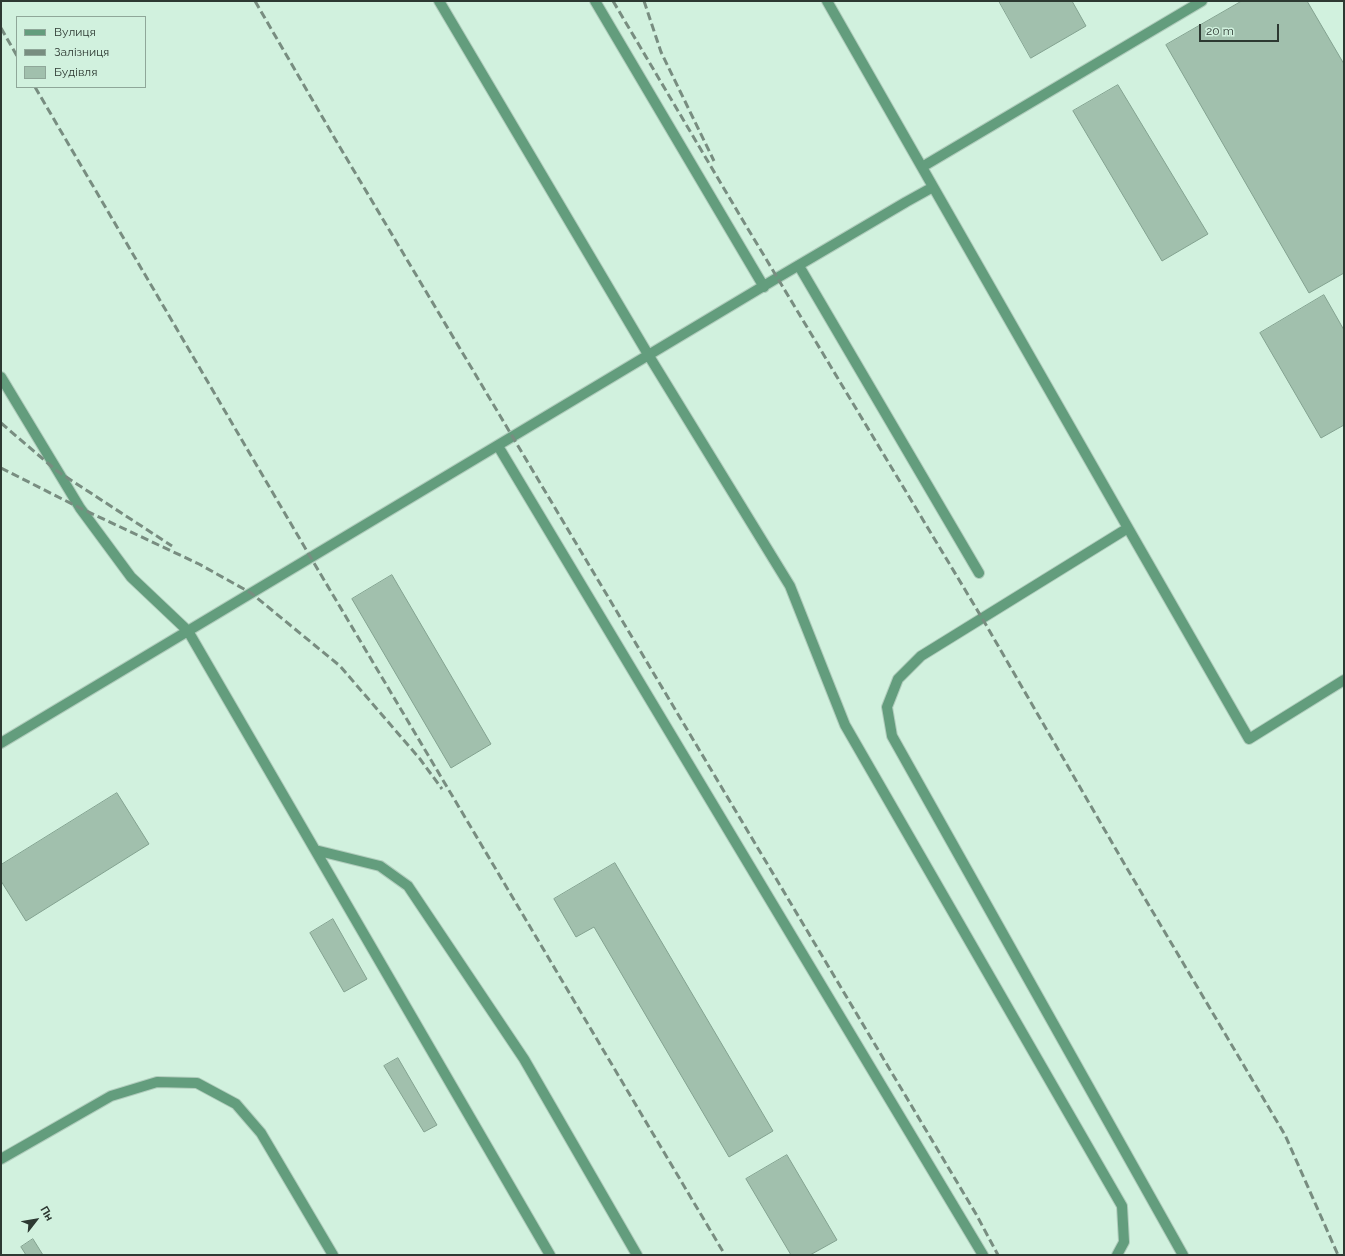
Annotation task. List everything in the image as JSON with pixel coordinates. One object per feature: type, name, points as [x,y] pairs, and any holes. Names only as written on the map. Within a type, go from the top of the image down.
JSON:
[{"type":"lane","points":[[438,1],[648,356],[790,586],[845,725],[1122,1206],[1124,1242],[1117,1255]]},
{"type":"lane","points":[[595,1],[764,287]]},
{"type":"lane","points":[[827,1],[1249,739],[1344,680]]},
{"type":"lane","points":[[922,167],[1202,1]]},
{"type":"lane","points":[[1,743],[906,202],[933,188]]},
{"type":"lane","points":[[799,266],[979,573]]},
{"type":"lane","points":[[1,377],[57,471],[89,521],[131,577],[188,631],[550,1255]]},
{"type":"lane","points":[[498,446],[984,1255]]},
{"type":"lane","points":[[1128,528],[921,656],[898,679],[887,707],[892,736],[1183,1255]]},
{"type":"lane","points":[[315,850],[380,866],[408,886],[524,1059],[637,1255]]},
{"type":"lane","points":[[1,1159],[110,1096],[156,1082],[198,1083],[236,1104],[261,1133],[333,1255]]},
{"type":"building","points":[[999,1],[1072,1],[1086,26],[1031,58]]},
{"type":"building","points":[[1242,1],[1307,1],[1344,64],[1344,273],[1309,293],[1166,45]]},
{"type":"building","points":[[1118,85],[1208,234],[1162,261],[1073,111]]},
{"type":"building","points":[[1324,295],[1344,330],[1344,425],[1321,438],[1260,333]]},
{"type":"building","points":[[392,575],[491,744],[451,768],[352,599]]},
{"type":"building","points":[[117,793],[149,844],[26,921],[1,881],[1,865]]},
{"type":"building","points":[[615,863],[773,1131],[729,1157],[594,927],[576,937],[554,899]]},
{"type":"building","points":[[333,919],[367,979],[344,992],[310,933]]},
{"type":"building","points":[[398,1058],[437,1125],[424,1132],[384,1066]]},
{"type":"building","points":[[787,1155],[837,1240],[810,1255],[791,1255],[746,1179]]},
{"type":"building","points":[[33,1239],[43,1255],[26,1255],[21,1247]]},
{"type":"railway","points":[[255,1],[338,144],[976,1214],[998,1255]]},
{"type":"railway","points":[[613,1],[982,618],[1125,865],[1285,1135],[1338,1255]]},
{"type":"railway","points":[[644,1],[661,52],[714,161]]},
{"type":"railway","points":[[1,28],[16,54]]},
{"type":"railway","points":[[36,88],[311,558],[725,1255]]},
{"type":"railway","points":[[1,423],[57,471],[172,546]]},
{"type":"railway","points":[[1,468],[80,508],[199,564],[251,593],[340,666],[420,759],[442,789]]}]
